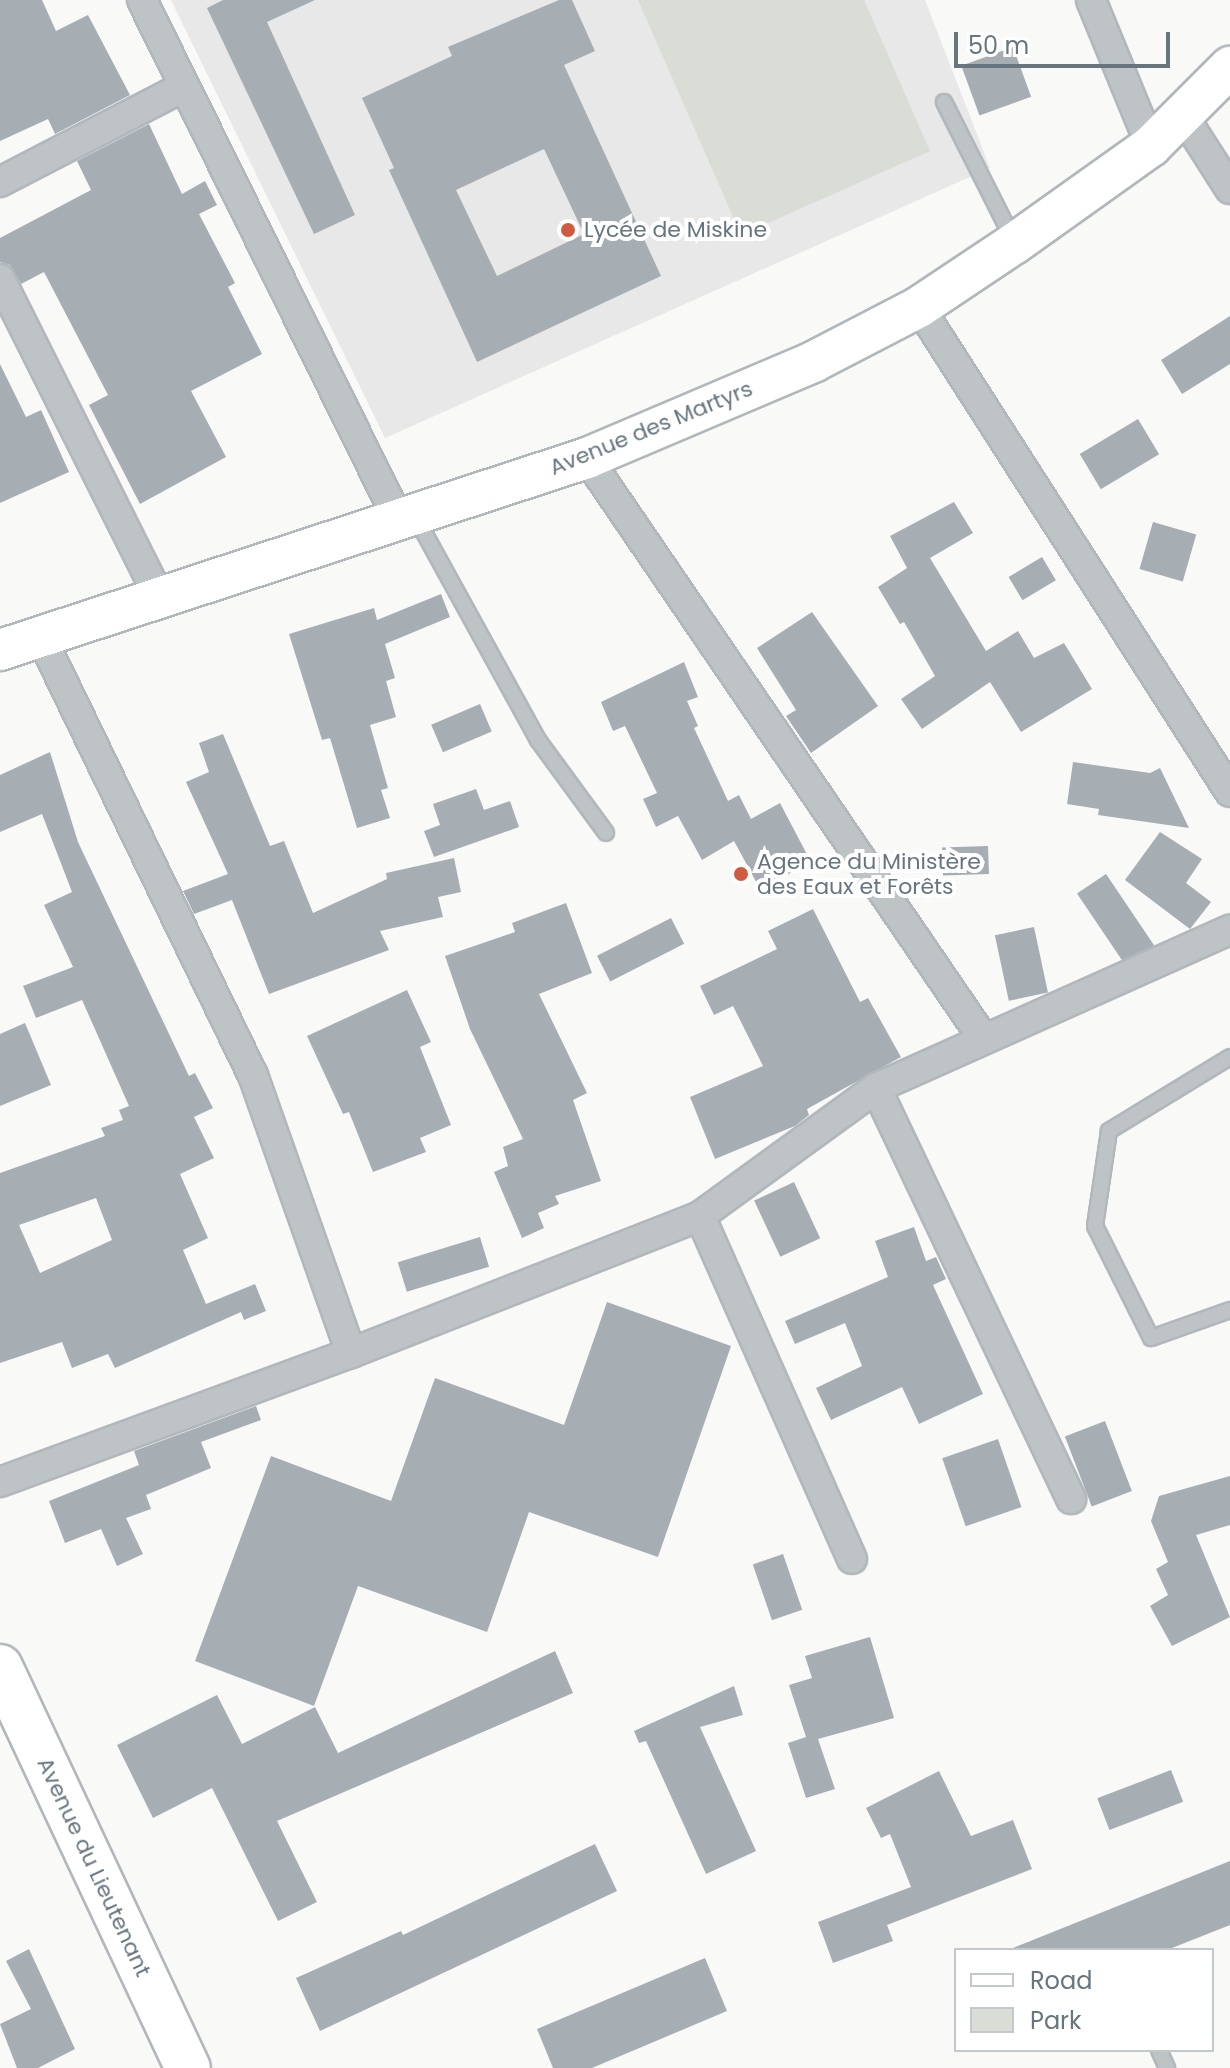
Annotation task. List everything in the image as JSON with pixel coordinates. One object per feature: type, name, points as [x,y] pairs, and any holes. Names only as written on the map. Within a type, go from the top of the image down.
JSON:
[{"type":"main road","name":"Avenue des Martyrs","points":[[0,650],[587,458],[813,362],[919,307],[1015,243],[1151,146],[1230,67]]},
{"type":"main road","name":"Avenue du Lieutenant","points":[[0,1667],[187,2068]]},
{"type":"street","points":[[142,0],[183,87],[406,517]]},
{"type":"street","points":[[1091,0],[1151,146]]},
{"type":"street","points":[[0,182],[183,87]]},
{"type":"street","points":[[1182,114],[1230,189]]},
{"type":"street","points":[[0,279],[160,598]]},
{"type":"street","points":[[919,307],[1230,792]]},
{"type":"street","points":[[587,458],[983,1038]]},
{"type":"street","points":[[41,637],[253,1075],[351,1353]]},
{"type":"street","points":[[0,1482],[351,1353],[700,1216],[876,1088],[1230,930]]},
{"type":"street","points":[[876,1088],[1071,1499]]},
{"type":"street","points":[[700,1216],[852,1559]]},
{"type":"lane","points":[[944,102],[1015,243]]},
{"type":"lane","points":[[406,517],[538,740],[606,833]]},
{"type":"lane","points":[[1230,1057],[1109,1131],[1095,1226],[1151,1338],[1230,1310]]},
{"type":"shaded area","name":"Lycée de Miskine","points":[[171,0],[925,0],[990,168],[385,438]]},
{"type":"green space","points":[[638,0],[864,0],[930,151],[741,235]]},
{"type":"building","points":[[0,0],[42,0],[56,31],[88,15],[130,95],[55,134],[48,119],[0,141]]},
{"type":"building","points":[[223,0],[315,0],[267,22],[355,215],[314,234],[207,8]]},
{"type":"building","points":[[559,0],[572,0],[595,51],[564,65],[661,276],[477,362],[389,170],[394,168],[362,98],[452,56],[448,47]],"holes":[[[544,149],[584,234],[497,276],[456,190]]]},
{"type":"building","points":[[1013,47],[1031,97],[979,116],[961,66]]},
{"type":"building","points":[[149,124],[182,194],[205,181],[217,205],[199,214],[235,283],[228,287],[262,354],[191,391],[226,457],[140,504],[89,405],[108,395],[44,272],[21,284],[10,265],[0,262],[0,238],[91,190],[77,161]]},
{"type":"building","points":[[1230,316],[1230,364],[1182,394],[1161,360]]},
{"type":"building","points":[[0,364],[26,417],[41,410],[69,472],[0,503]]},
{"type":"building","points":[[1138,419],[1159,454],[1101,489],[1080,454]]},
{"type":"building","points":[[954,502],[973,533],[930,558],[986,651],[1018,631],[1034,658],[1064,643],[1092,689],[1021,732],[990,682],[922,729],[901,699],[935,676],[904,622],[900,624],[878,587],[907,568],[890,536]]},
{"type":"building","points":[[1153,522],[1196,534],[1183,582],[1139,569]]},
{"type":"building","points":[[1042,557],[1056,580],[1022,600],[1009,577]]},
{"type":"building","points":[[441,594],[450,617],[385,644],[395,678],[386,681],[396,717],[370,725],[388,788],[381,790],[390,818],[357,828],[330,738],[322,740],[289,634],[374,608],[377,620]]},
{"type":"building","points":[[812,612],[878,706],[811,753],[786,716],[796,710],[757,648]]},
{"type":"building","points":[[684,662],[698,697],[687,701],[698,726],[694,728],[728,801],[739,795],[751,819],[780,803],[811,862],[760,889],[734,841],[702,860],[678,816],[656,827],[643,799],[657,793],[625,726],[613,731],[601,702]]},
{"type":"building","points":[[480,704],[492,732],[443,752],[431,725]]},
{"type":"building","points":[[223,734],[270,846],[284,841],[313,913],[387,879],[386,873],[454,858],[461,892],[438,897],[443,917],[380,931],[389,950],[269,994],[232,900],[194,914],[183,891],[228,874],[186,782],[209,772],[199,743]]},
{"type":"building","points":[[50,752],[78,842],[189,1076],[195,1073],[213,1108],[194,1117],[214,1158],[180,1174],[208,1238],[183,1250],[206,1304],[255,1284],[266,1311],[244,1320],[241,1312],[115,1368],[108,1354],[72,1368],[62,1342],[0,1363],[0,1173],[105,1136],[101,1128],[123,1120],[119,1110],[129,1106],[82,1000],[36,1018],[23,986],[73,967],[44,905],[72,892],[42,814],[0,832],[0,775]],"holes":[[[96,1198],[112,1240],[40,1273],[19,1225]]]},
{"type":"building","points":[[1073,762],[1150,773],[1160,768],[1189,828],[1098,815],[1099,809],[1067,804]]},
{"type":"building","points":[[476,789],[484,810],[510,801],[519,827],[434,857],[424,831],[440,825],[433,804]]},
{"type":"building","points":[[1160,832],[1202,859],[1186,883],[1211,902],[1190,929],[1125,880]]},
{"type":"building","points":[[988,846],[989,874],[943,876],[942,848]]},
{"type":"building","points":[[1106,874],[1154,945],[1125,965],[1077,894]]},
{"type":"building","points":[[566,903],[592,973],[539,994],[587,1093],[573,1100],[601,1181],[555,1196],[559,1204],[538,1213],[544,1228],[522,1238],[494,1172],[508,1166],[503,1147],[523,1139],[470,1029],[445,956],[515,932],[512,923]]},
{"type":"building","points":[[813,909],[860,1002],[868,998],[901,1057],[807,1109],[809,1115],[795,1126],[715,1159],[690,1097],[763,1066],[733,1006],[714,1015],[700,986],[777,949],[768,931]]},
{"type":"building","points":[[671,918],[684,944],[610,982],[597,956]]},
{"type":"building","points":[[1034,927],[1048,993],[1009,1001],[995,935]]},
{"type":"building","points":[[407,990],[431,1042],[420,1047],[451,1125],[420,1138],[426,1152],[373,1172],[349,1112],[343,1114],[307,1036]]},
{"type":"building","points":[[25,1023],[51,1085],[0,1106],[0,1034]]},
{"type":"building","points":[[794,1182],[820,1238],[780,1257],[754,1201]]},
{"type":"building","points":[[914,1227],[926,1261],[936,1257],[946,1279],[933,1285],[983,1394],[919,1424],[902,1387],[831,1420],[816,1388],[862,1366],[845,1323],[795,1344],[785,1321],[888,1277],[875,1241]]},
{"type":"building","points":[[480,1237],[489,1267],[407,1292],[398,1262]]},
{"type":"building","points":[[607,1302],[731,1346],[658,1557],[529,1512],[487,1632],[358,1586],[314,1706],[195,1661],[271,1456],[391,1501],[435,1378],[564,1425]]},
{"type":"building","points":[[256,1406],[261,1420],[201,1442],[211,1468],[146,1495],[151,1509],[126,1518],[143,1554],[117,1566],[101,1529],[65,1543],[49,1501],[139,1465],[134,1451]]},
{"type":"building","points":[[1105,1421],[1132,1491],[1092,1506],[1065,1436]]},
{"type":"building","points":[[998,1439],[1021,1507],[966,1526],[942,1458]]},
{"type":"building","points":[[1230,1476],[1230,1525],[1196,1535],[1230,1617],[1172,1646],[1150,1606],[1168,1595],[1156,1569],[1168,1562],[1151,1521],[1159,1496]]},
{"type":"building","points":[[783,1554],[802,1610],[772,1620],[753,1564]]},
{"type":"building","points":[[870,1637],[894,1718],[818,1739],[835,1789],[806,1798],[788,1743],[806,1737],[789,1685],[812,1678],[805,1656]]},
{"type":"building","points":[[555,1651],[573,1693],[277,1821],[317,1902],[278,1921],[212,1788],[153,1818],[117,1745],[217,1695],[242,1744],[315,1707],[338,1753]]},
{"type":"building","points":[[734,1686],[743,1715],[700,1727],[756,1851],[706,1874],[646,1741],[639,1743],[634,1731]]},
{"type":"building","points":[[1171,1770],[1183,1802],[1109,1830],[1097,1798]]},
{"type":"building","points":[[939,1771],[971,1836],[1013,1820],[1032,1869],[887,1925],[893,1941],[833,1963],[818,1922],[911,1887],[890,1834],[881,1838],[866,1808]]},
{"type":"building","points":[[595,1844],[617,1891],[320,2031],[296,1978],[401,1931],[403,1935]]},
{"type":"building","points":[[1230,1861],[1230,1925],[1172,1948],[1013,1948]]},
{"type":"building","points":[[29,1949],[75,2049],[38,2068],[17,2068],[0,2024],[31,2009],[6,1961]]},
{"type":"building","points":[[705,1958],[727,2011],[592,2068],[553,2068],[537,2029]]},
{"type":"place","name":"Lycée de Miskine","points":[[568,230]]},
{"type":"place","name":"Agence du Ministère des Eaux et Forêts","points":[[741,874]]}]
